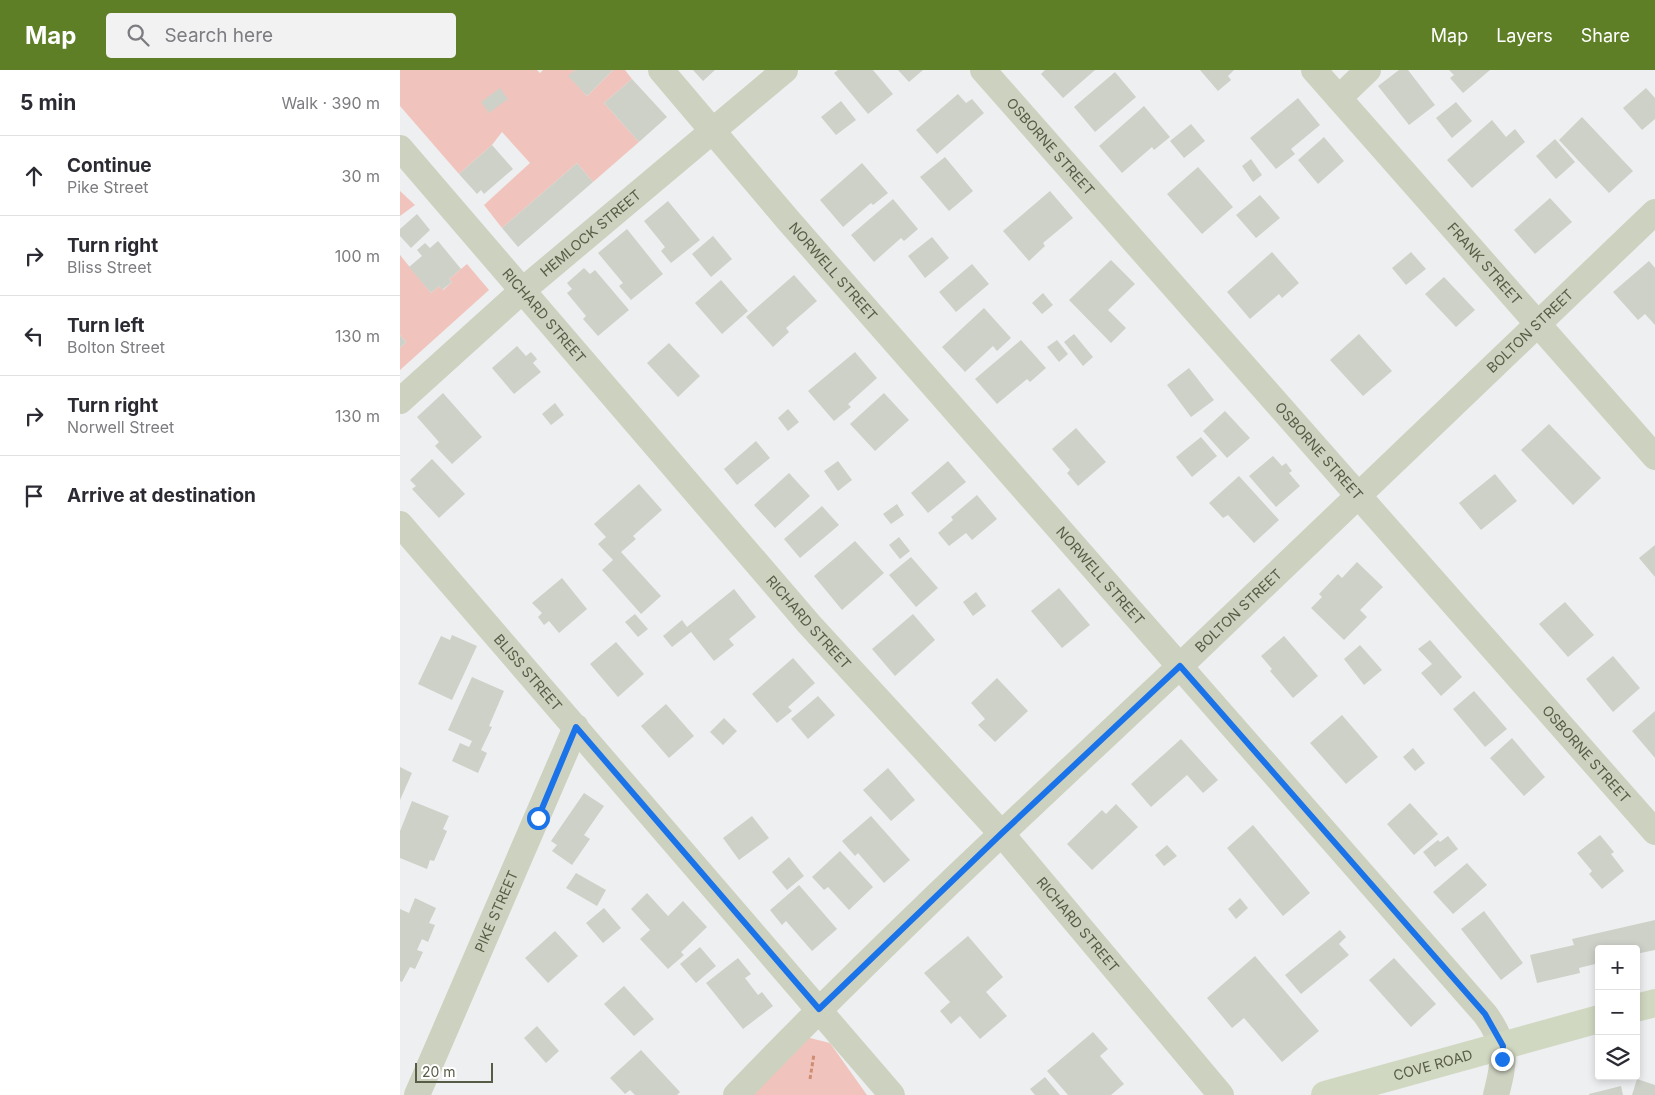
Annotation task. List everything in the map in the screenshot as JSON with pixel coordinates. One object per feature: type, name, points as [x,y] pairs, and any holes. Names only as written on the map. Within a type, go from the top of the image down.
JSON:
[{"type":"main road","points":[[1640,1007],[1655,1003]]},
{"type":"main road","name":"COVE ROAD","points":[[1325,1095],[1595,1020]]},
{"type":"street","name":"NORWELL STREET","points":[[661,70],[788,220],[1485,1014],[1503,1046]]},
{"type":"street","name":"HEMLOCK STREET","points":[[400,401],[523,290],[712,129],[785,70]]},
{"type":"street","name":"OSBORNE STREET","points":[[984,70],[1655,832]]},
{"type":"street","name":"FRANK STREET","points":[[1314,70],[1655,458]]},
{"type":"street","points":[[1339,98],[1368,70]]},
{"type":"street","name":"RICHARD STREET","points":[[400,148],[809,624],[1001,834],[1221,1095]]},
{"type":"street","name":"BOLTON STREET","points":[[736,1095],[819,1009],[1001,834],[1180,666],[1655,212]]},
{"type":"street","name":"BLISS STREET","points":[[403,535],[576,727],[892,1095]]},
{"type":"street","name":"PIKE STREET","points":[[417,1095],[576,727]]},
{"type":"street","points":[[1496,1095],[1503,1046]]},
{"type":"shaded area","points":[[400,70],[537,70],[540,73],[543,70],[575,70],[569,76],[587,96],[613,70],[625,70],[632,79],[604,103],[639,142],[593,182],[577,163],[502,228],[484,205],[530,163],[502,132],[492,145],[459,174],[400,106]]},
{"type":"shaded area","points":[[400,191],[415,205],[400,216]]},
{"type":"shaded area","points":[[400,255],[431,293],[439,286],[443,290],[452,282],[449,279],[467,264],[489,290],[400,370],[400,348],[406,342],[400,335]]},
{"type":"shaded area","points":[[806,1037],[830,1043],[867,1095],[749,1095]]},
{"type":"building","points":[[575,70],[613,70],[587,96],[568,76]]},
{"type":"building","points":[[693,70],[715,70],[703,81]]},
{"type":"building","points":[[838,70],[873,70],[893,94],[868,114],[834,73]]},
{"type":"building","points":[[898,70],[923,70],[909,82]]},
{"type":"building","points":[[1045,70],[1095,70],[1063,98],[1041,74]]},
{"type":"building","points":[[1200,70],[1234,70],[1228,76],[1231,80],[1218,91]]},
{"type":"building","points":[[1399,70],[1408,70],[1435,105],[1409,125],[1378,86]]},
{"type":"building","points":[[1449,70],[1490,70],[1463,93],[1450,78],[1454,75]]},
{"type":"building","points":[[1115,72],[1136,97],[1095,132],[1074,107]]},
{"type":"building","points":[[632,79],[667,117],[639,142],[604,103]]},
{"type":"building","points":[[500,88],[508,99],[489,113],[481,102]]},
{"type":"building","points":[[1646,88],[1655,98],[1655,119],[1642,130],[1623,108]]},
{"type":"building","points":[[958,94],[966,103],[972,99],[984,113],[937,154],[916,130]]},
{"type":"building","points":[[1298,98],[1320,125],[1291,149],[1295,154],[1276,169],[1250,138]]},
{"type":"building","points":[[841,101],[856,120],[836,135],[821,117]]},
{"type":"building","points":[[1456,102],[1472,121],[1452,138],[1436,118]]},
{"type":"building","points":[[1144,106],[1170,137],[1154,150],[1152,147],[1122,173],[1099,146]]},
{"type":"building","points":[[1582,117],[1633,171],[1609,193],[1559,140]]},
{"type":"building","points":[[1492,120],[1506,137],[1515,129],[1525,142],[1472,188],[1447,160]]},
{"type":"building","points":[[1191,124],[1205,141],[1184,158],[1170,141]]},
{"type":"building","points":[[1324,137],[1344,161],[1318,184],[1298,160]]},
{"type":"building","points":[[1555,139],[1575,162],[1556,179],[1536,156]]},
{"type":"building","points":[[492,145],[513,169],[484,194],[481,190],[477,194],[459,174]]},
{"type":"building","points":[[945,157],[973,191],[949,211],[920,177]]},
{"type":"building","points":[[1251,159],[1262,175],[1253,182],[1242,166]]},
{"type":"building","points":[[577,163],[593,182],[518,247],[502,228]]},
{"type":"building","points":[[862,163],[888,193],[873,205],[871,203],[843,227],[820,200]]},
{"type":"building","points":[[1198,167],[1233,207],[1202,234],[1167,194]]},
{"type":"building","points":[[1050,191],[1073,218],[1043,243],[1045,246],[1029,261],[1003,231]]},
{"type":"building","points":[[1260,195],[1280,218],[1256,238],[1236,215]]},
{"type":"building","points":[[1550,198],[1572,222],[1535,254],[1514,230]]},
{"type":"building","points":[[893,199],[918,229],[904,241],[901,238],[874,262],[851,235]]},
{"type":"building","points":[[668,201],[700,240],[671,263],[661,251],[665,247],[644,221]]},
{"type":"building","points":[[417,214],[430,230],[411,248],[400,236],[400,229]]},
{"type":"building","points":[[627,229],[663,274],[631,300],[619,286],[623,283],[598,253]]},
{"type":"building","points":[[713,236],[732,259],[711,277],[692,254]]},
{"type":"building","points":[[932,237],[949,258],[925,278],[908,256]]},
{"type":"building","points":[[438,241],[461,269],[449,279],[452,282],[442,290],[439,286],[431,293],[409,267],[422,256],[417,250],[425,243],[430,248]]},
{"type":"building","points":[[1272,252],[1299,283],[1282,298],[1279,294],[1250,319],[1227,292]]},
{"type":"building","points":[[1411,252],[1426,269],[1406,285],[1392,268]]},
{"type":"building","points":[[1111,260],[1135,284],[1108,310],[1126,328],[1111,343],[1069,300]]},
{"type":"building","points":[[1649,261],[1655,268],[1655,325],[1645,314],[1638,320],[1613,292]]},
{"type":"building","points":[[972,264],[989,284],[956,312],[939,292]]},
{"type":"building","points":[[584,268],[590,274],[595,270],[629,310],[598,336],[583,319],[586,316],[567,293],[572,289],[567,283]]},
{"type":"building","points":[[794,275],[817,301],[786,328],[789,332],[773,347],[746,317]]},
{"type":"building","points":[[1444,277],[1475,310],[1456,327],[1425,294]]},
{"type":"building","points":[[721,280],[748,311],[722,334],[695,303]]},
{"type":"building","points":[[1043,293],[1053,305],[1042,314],[1032,303]]},
{"type":"building","points":[[984,308],[1011,338],[997,351],[993,346],[965,372],[942,347]]},
{"type":"building","points":[[1074,334],[1093,357],[1083,366],[1064,342]]},
{"type":"building","points":[[1359,334],[1392,371],[1363,396],[1330,360]]},
{"type":"building","points":[[400,335],[406,342],[400,348]]},
{"type":"building","points":[[1021,340],[1046,368],[1030,382],[1027,379],[997,404],[975,379]]},
{"type":"building","points":[[1057,340],[1068,354],[1059,362],[1047,347]]},
{"type":"building","points":[[669,343],[700,376],[678,397],[647,363]]},
{"type":"building","points":[[517,346],[526,356],[531,352],[537,359],[533,363],[541,372],[514,394],[492,368]]},
{"type":"building","points":[[855,352],[877,378],[848,404],[851,407],[834,421],[808,391]]},
{"type":"building","points":[[1189,368],[1214,400],[1191,417],[1167,385]]},
{"type":"building","points":[[443,393],[482,437],[452,464],[435,446],[439,442],[417,417]]},
{"type":"building","points":[[884,393],[909,420],[875,451],[850,424]]},
{"type":"building","points":[[555,403],[564,415],[551,425],[542,414]]},
{"type":"building","points":[[788,409],[799,422],[788,431],[778,418]]},
{"type":"building","points":[[1225,411],[1250,438],[1227,458],[1203,431]]},
{"type":"building","points":[[1549,424],[1601,478],[1573,505],[1521,450]]},
{"type":"building","points":[[1076,428],[1106,462],[1078,486],[1067,473],[1070,470],[1052,449]]},
{"type":"building","points":[[1201,437],[1217,456],[1192,477],[1176,457]]},
{"type":"building","points":[[756,441],[770,458],[737,485],[724,469]]},
{"type":"building","points":[[1273,456],[1282,466],[1286,463],[1292,471],[1289,473],[1300,486],[1276,507],[1249,476]]},
{"type":"building","points":[[432,459],[465,494],[439,518],[412,489],[416,486],[410,480]]},
{"type":"building","points":[[838,461],[852,480],[838,491],[824,471]]},
{"type":"building","points":[[948,461],[966,482],[928,513],[911,493]]},
{"type":"building","points":[[789,473],[810,496],[775,528],[754,505]]},
{"type":"building","points":[[1495,474],[1517,501],[1481,530],[1459,503]]},
{"type":"building","points":[[1239,476],[1279,520],[1254,543],[1228,515],[1223,518],[1209,503]]},
{"type":"building","points":[[639,484],[662,510],[633,536],[636,539],[621,552],[661,596],[641,614],[602,570],[613,560],[598,544],[606,537],[594,524]]},
{"type":"building","points":[[977,495],[997,519],[972,540],[966,533],[949,546],[938,533],[953,520],[951,517]]},
{"type":"building","points":[[897,504],[904,515],[891,524],[883,514]]},
{"type":"building","points":[[822,506],[839,525],[800,558],[784,539]]},
{"type":"building","points":[[899,537],[910,551],[900,559],[889,545]]},
{"type":"building","points":[[855,541],[884,573],[842,610],[814,576]]},
{"type":"building","points":[[1655,545],[1655,577],[1639,558]]},
{"type":"building","points":[[911,557],[938,588],[916,607],[889,575]]},
{"type":"building","points":[[1357,562],[1383,587],[1360,610],[1367,617],[1344,640],[1311,608],[1322,597],[1319,594],[1338,574],[1342,578]]},
{"type":"building","points":[[562,578],[587,609],[559,633],[549,621],[544,625],[538,617],[542,613],[532,603]]},
{"type":"building","points":[[1059,588],[1090,625],[1062,648],[1031,611]]},
{"type":"building","points":[[734,589],[756,617],[729,639],[734,645],[714,661],[691,632],[672,647],[663,636],[682,620],[687,627]]},
{"type":"building","points":[[976,592],[986,606],[973,616],[963,602]]},
{"type":"building","points":[[1565,602],[1594,635],[1568,657],[1539,624]]},
{"type":"building","points":[[635,614],[648,629],[638,637],[625,622]]},
{"type":"building","points":[[913,614],[935,640],[895,676],[872,649]]},
{"type":"building","points":[[452,635],[477,646],[452,700],[418,684],[441,636],[450,640]]},
{"type":"building","points":[[1284,636],[1318,676],[1293,698],[1270,671],[1272,669],[1261,656]]},
{"type":"building","points":[[1430,640],[1462,677],[1441,696],[1421,673],[1432,664],[1418,649]]},
{"type":"building","points":[[616,642],[644,674],[618,697],[590,664]]},
{"type":"building","points":[[1360,645],[1382,670],[1364,685],[1344,659]]},
{"type":"building","points":[[1613,656],[1640,688],[1613,712],[1586,679]]},
{"type":"building","points":[[793,658],[815,683],[788,707],[792,711],[777,723],[752,694]]},
{"type":"building","points":[[472,677],[504,691],[489,726],[492,727],[481,750],[487,753],[478,773],[452,761],[460,743],[469,747],[472,741],[448,730]]},
{"type":"building","points":[[997,678],[1028,711],[995,742],[978,725],[985,719],[971,703]]},
{"type":"building","points":[[1474,691],[1507,729],[1485,747],[1453,709]]},
{"type":"building","points":[[818,696],[835,715],[808,739],[791,719]]},
{"type":"building","points":[[666,704],[694,736],[669,758],[641,726]]},
{"type":"building","points":[[1655,711],[1655,758],[1632,731]]},
{"type":"building","points":[[1342,715],[1378,757],[1346,784],[1310,743]]},
{"type":"building","points":[[724,718],[737,731],[723,745],[710,732]]},
{"type":"building","points":[[1512,738],[1545,777],[1524,796],[1490,758]]},
{"type":"building","points":[[1181,739],[1218,780],[1203,793],[1187,775],[1151,807],[1131,784]]},
{"type":"building","points":[[1413,748],[1425,763],[1415,771],[1403,757]]},
{"type":"building","points":[[400,767],[412,773],[400,800]]},
{"type":"building","points":[[888,768],[915,800],[891,821],[863,790]]},
{"type":"building","points":[[584,793],[604,806],[584,835],[590,839],[572,865],[552,851],[557,845],[551,841]]},
{"type":"building","points":[[412,801],[449,816],[443,829],[447,831],[434,861],[430,860],[427,869],[400,858],[400,831]]},
{"type":"building","points":[[1410,803],[1438,834],[1414,855],[1387,824]]},
{"type":"building","points":[[1116,804],[1138,827],[1092,870],[1067,844],[1102,810],[1106,814]]},
{"type":"building","points":[[752,816],[769,838],[739,860],[723,838]]},
{"type":"building","points":[[871,816],[910,860],[884,883],[858,853],[855,856],[842,841]]},
{"type":"building","points":[[1253,825],[1310,893],[1283,916],[1227,848]]},
{"type":"building","points":[[1600,835],[1614,852],[1611,854],[1624,871],[1602,889],[1589,874],[1592,871],[1577,853]]},
{"type":"building","points":[[1448,836],[1458,849],[1435,867],[1423,852],[1438,840],[1440,842]]},
{"type":"building","points":[[1167,845],[1177,856],[1164,866],[1155,855]]},
{"type":"building","points":[[840,851],[873,887],[849,910],[828,887],[824,890],[812,877]]},
{"type":"building","points":[[789,857],[804,876],[787,890],[772,872]]},
{"type":"building","points":[[1467,863],[1487,885],[1453,914],[1433,892]]},
{"type":"building","points":[[576,873],[606,890],[597,906],[566,888]]},
{"type":"building","points":[[799,885],[837,929],[812,951],[786,921],[782,925],[770,910]]},
{"type":"building","points":[[647,893],[668,916],[683,901],[707,927],[681,952],[684,955],[668,969],[640,939],[650,930],[631,909]]},
{"type":"building","points":[[415,898],[436,908],[429,923],[435,925],[428,942],[422,939],[417,950],[423,952],[415,969],[410,967],[402,982],[400,981],[400,909],[409,913]]},
{"type":"building","points":[[1240,898],[1248,908],[1236,919],[1228,909]]},
{"type":"building","points":[[604,908],[621,928],[603,943],[586,923]]},
{"type":"building","points":[[1484,911],[1523,963],[1501,980],[1461,929]]},
{"type":"building","points":[[1655,920],[1655,950],[1640,953],[1640,945],[1595,945],[1595,964],[1579,968],[1580,973],[1537,983],[1530,955],[1574,945],[1572,939]]},
{"type":"building","points":[[1340,930],[1346,937],[1339,944],[1349,955],[1301,994],[1285,975]]},
{"type":"building","points":[[555,931],[578,956],[548,983],[525,958]]},
{"type":"building","points":[[968,936],[1003,977],[986,992],[1007,1016],[980,1039],[960,1016],[951,1024],[940,1011],[950,1002],[924,973]]},
{"type":"building","points":[[700,947],[716,966],[696,983],[680,964]]},
{"type":"building","points":[[1255,956],[1319,1031],[1282,1062],[1244,1018],[1232,1028],[1207,998]]},
{"type":"building","points":[[738,958],[751,974],[745,978],[758,995],[762,992],[773,1006],[743,1029],[706,983]]},
{"type":"building","points":[[1394,958],[1436,1004],[1411,1027],[1369,980]]},
{"type":"building","points":[[624,986],[654,1019],[634,1036],[604,1004]]},
{"type":"building","points":[[537,1026],[559,1051],[546,1063],[524,1038]]},
{"type":"building","points":[[1093,1032],[1108,1049],[1100,1056],[1124,1084],[1111,1095],[1068,1095],[1047,1071]]},
{"type":"building","points":[[641,1050],[680,1092],[677,1095],[635,1095],[630,1090],[625,1094],[610,1078]]},
{"type":"building","points":[[1045,1077],[1060,1095],[1035,1095],[1030,1089]]},
{"type":"building","points":[[1637,1080],[1655,1085],[1655,1095],[1632,1095]]},
{"type":"building","points":[[1621,1086],[1623,1095],[1589,1095],[1589,1094]]},
{"type":"route","points":[[538,818],[576,727],[819,1009],[1001,834],[1180,666],[1485,1014],[1495,1028],[1503,1046],[1502,1059]]}]
